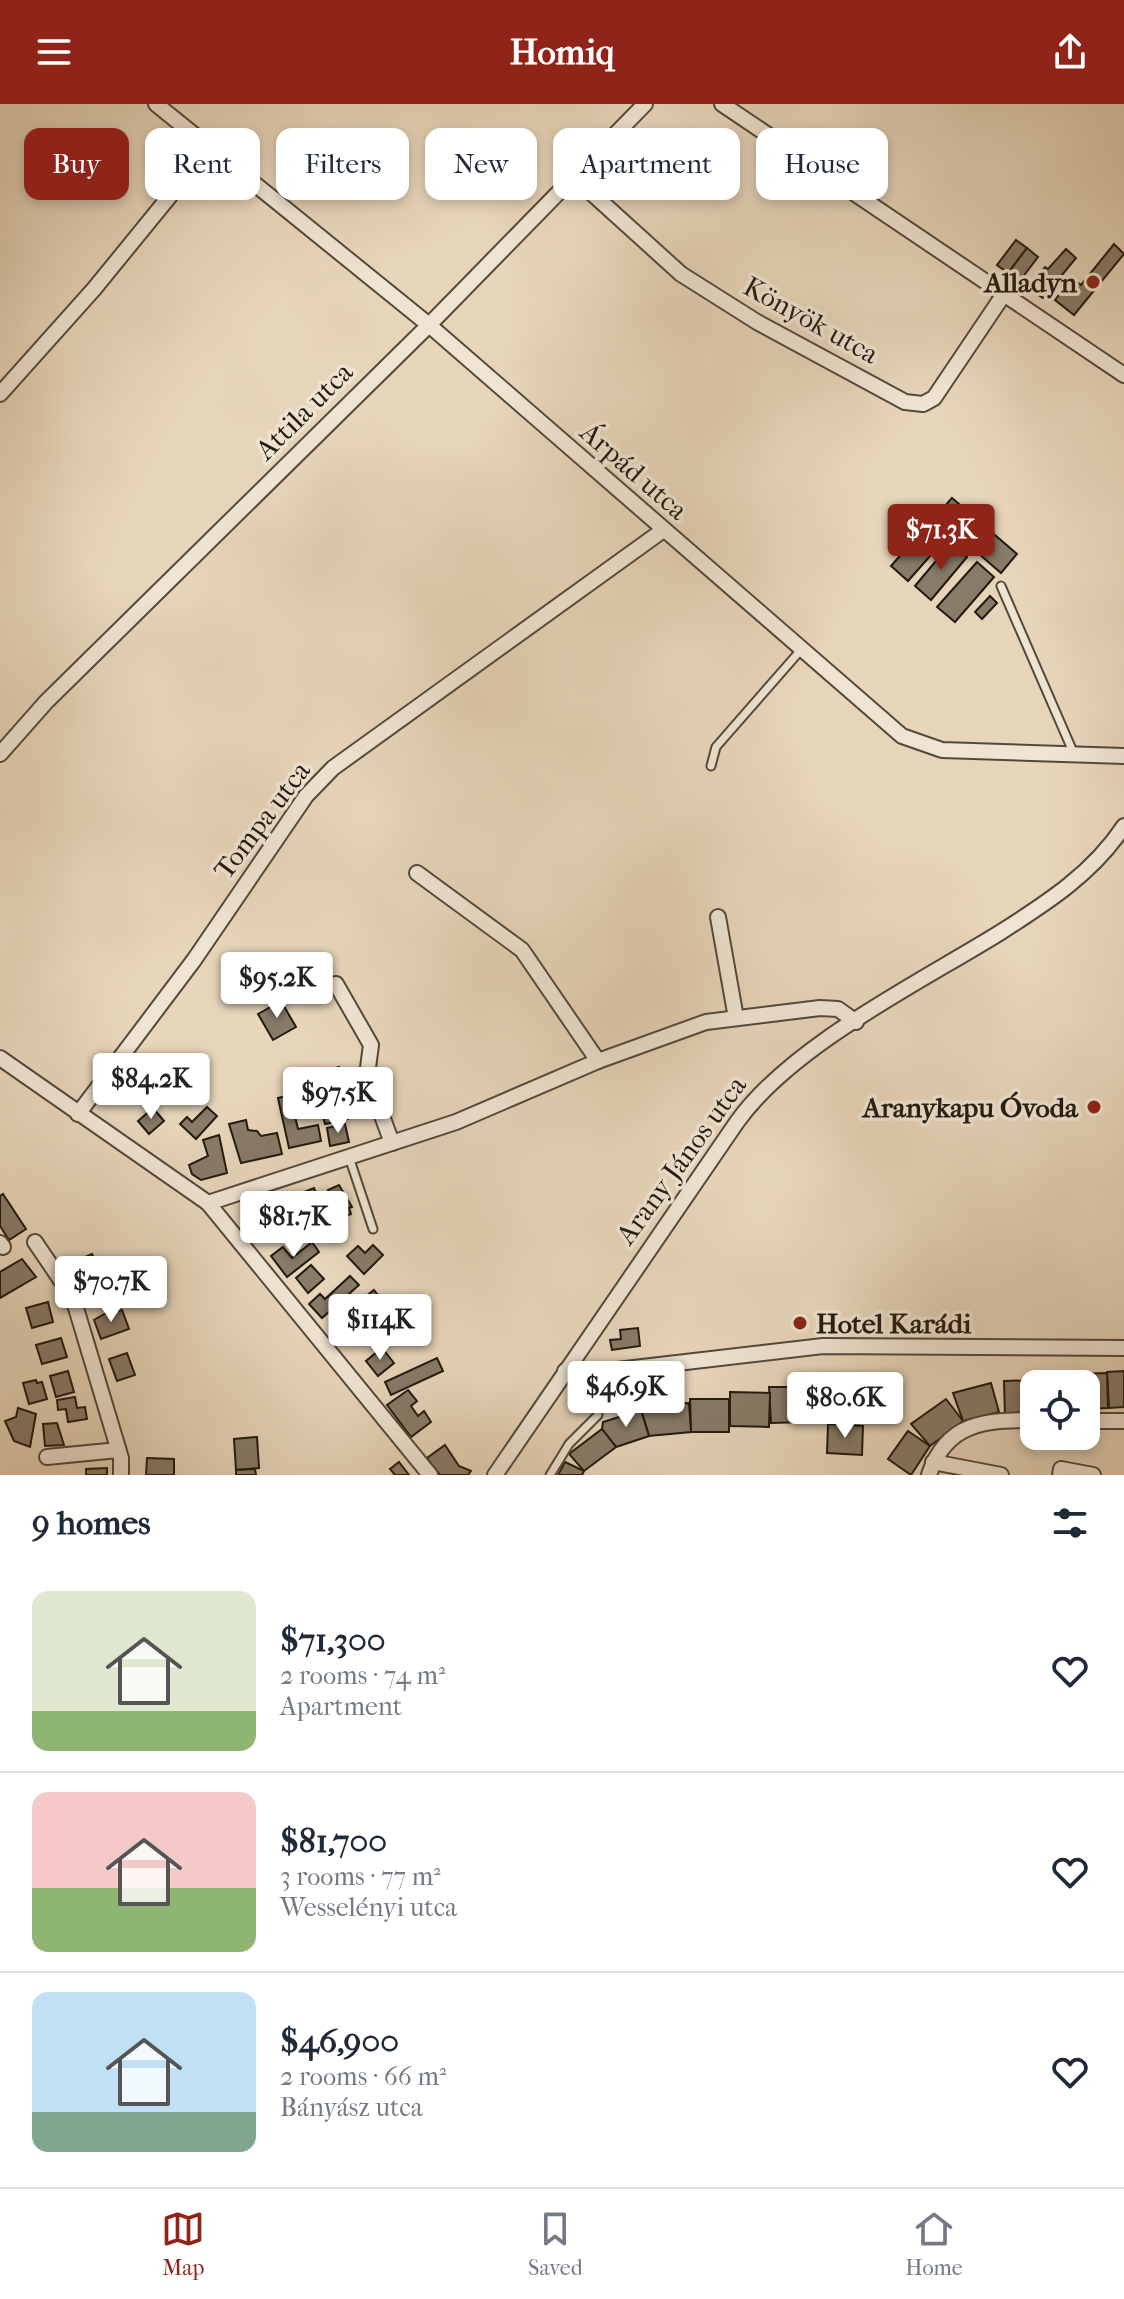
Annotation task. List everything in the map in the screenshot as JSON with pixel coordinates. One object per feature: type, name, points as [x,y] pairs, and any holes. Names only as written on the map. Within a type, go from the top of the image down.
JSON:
[{"type":"street","name":"Árpád utca","points":[[156,104],[185,128]]},
{"type":"street","name":"Attila utca","points":[[622,128],[645,104]]},
{"type":"street","points":[[722,104],[1124,375]]},
{"type":"street","name":"Árpád utca","points":[[260,189],[429,325],[882,722],[915,743],[942,750],[1124,756]]},
{"type":"street","points":[[0,394],[94,289],[167,200]]},
{"type":"street","name":"Attila utca","points":[[0,754],[46,702],[553,200]]},
{"type":"street","name":"Könyök utca","points":[[599,200],[681,274],[757,322],[905,402],[923,404],[934,398],[1004,294]]},
{"type":"street","name":"Tompa utca","points":[[78,1114],[194,960],[306,796],[333,768],[662,531]]},
{"type":"street","name":"Arany János utca","points":[[495,1475],[752,1101],[784,1069],[1061,893],[1122,836]]},
{"type":"street","points":[[417,873],[522,950],[598,1061]]},
{"type":"street","points":[[718,917],[736,1018]]},
{"type":"street","points":[[336,984],[371,1045],[367,1075],[392,1143]]},
{"type":"street","points":[[208,1203],[456,1122],[598,1061],[706,1022],[820,1008],[838,1009],[856,1022]]},
{"type":"street","points":[[0,1058],[208,1203],[430,1475]]},
{"type":"street","points":[[35,1242],[73,1298],[118,1450],[121,1475]]},
{"type":"street","points":[[565,1371],[591,1373],[823,1346],[1124,1348]]},
{"type":"street","points":[[931,1468],[962,1428],[996,1420],[1020,1420]]},
{"type":"street","points":[[1100,1421],[1124,1421]]},
{"type":"street","points":[[47,1457],[118,1450]]},
{"type":"street","points":[[931,1468],[1001,1475]]},
{"type":"street","points":[[1060,1475],[1061,1469],[1093,1475]]},
{"type":"lane","points":[[1001,586],[1074,754]]},
{"type":"lane","points":[[711,766],[716,747],[800,651]]},
{"type":"lane","points":[[349,1157],[373,1229]]},
{"type":"lane","points":[[550,1475],[569,1444],[598,1415],[591,1373]]},
{"type":"building","points":[[1016,240],[1027,248],[1008,273],[997,265]]},
{"type":"building","name":"Alladyn","points":[[1114,244],[1124,254],[1074,315],[1055,300],[1072,278],[1081,285]]},
{"type":"building","points":[[1027,248],[1038,257],[1019,282],[1008,273]]},
{"type":"building","points":[[1066,249],[1076,258],[1043,298],[1029,289],[1045,267],[1048,269]]},
{"type":"building","points":[[952,498],[981,523],[967,540],[937,515]]},
{"type":"building","points":[[929,523],[946,538],[908,581],[891,566]]},
{"type":"building","points":[[988,529],[1017,554],[1001,573],[972,548]]},
{"type":"building","points":[[951,543],[967,557],[931,600],[915,586]]},
{"type":"building","points":[[977,562],[994,577],[955,622],[937,607]]},
{"type":"building","points":[[990,596],[997,603],[982,619],[975,612]]},
{"type":"building","points":[[281,1001],[296,1027],[273,1040],[258,1014]]},
{"type":"building","points":[[339,1067],[345,1089],[321,1095],[317,1081],[331,1078],[329,1070]]},
{"type":"building","points":[[290,1095],[298,1129],[318,1125],[321,1141],[289,1148],[278,1098]]},
{"type":"building","points":[[344,1100],[348,1119],[325,1124],[320,1105]]},
{"type":"building","points":[[207,1107],[217,1116],[196,1139],[180,1124],[187,1117],[192,1122]]},
{"type":"building","points":[[153,1108],[164,1121],[149,1134],[138,1121]]},
{"type":"building","points":[[246,1120],[248,1130],[257,1131],[261,1136],[277,1133],[282,1154],[241,1163],[229,1124]]},
{"type":"building","points":[[345,1124],[349,1142],[330,1146],[327,1128]]},
{"type":"building","points":[[219,1135],[227,1173],[201,1180],[192,1174],[189,1165],[208,1156],[203,1140]]},
{"type":"building","points":[[339,1185],[352,1207],[349,1208],[351,1214],[340,1219],[338,1214],[334,1216],[328,1201],[332,1200],[328,1190]]},
{"type":"building","points":[[314,1188],[323,1209],[302,1217],[294,1196]]},
{"type":"building","points":[[3,1194],[26,1229],[9,1240],[0,1226],[0,1196]]},
{"type":"building","points":[[285,1198],[292,1217],[258,1230],[256,1225],[248,1228],[243,1214]]},
{"type":"building","points":[[312,1242],[319,1252],[287,1277],[271,1256],[283,1247],[292,1258]]},
{"type":"building","points":[[373,1245],[383,1255],[364,1274],[347,1256],[358,1246],[365,1253]]},
{"type":"building","points":[[92,1254],[95,1261],[100,1259],[106,1274],[101,1275],[104,1283],[80,1293],[68,1264]]},
{"type":"building","points":[[22,1259],[36,1277],[0,1298],[0,1272]]},
{"type":"building","points":[[311,1265],[324,1279],[308,1293],[296,1278]]},
{"type":"building","points":[[350,1276],[359,1285],[322,1318],[309,1304],[320,1294],[325,1299]]},
{"type":"building","points":[[123,1281],[128,1296],[113,1300],[109,1286]]},
{"type":"building","points":[[374,1290],[388,1308],[349,1341],[339,1327],[345,1323],[340,1316]]},
{"type":"building","points":[[48,1302],[53,1322],[32,1328],[26,1308]]},
{"type":"building","points":[[113,1309],[115,1312],[122,1310],[129,1329],[101,1339],[94,1320]]},
{"type":"building","points":[[638,1328],[640,1346],[612,1350],[610,1340],[621,1339],[620,1330]]},
{"type":"building","points":[[61,1338],[67,1357],[42,1364],[36,1345]]},
{"type":"building","points":[[382,1348],[394,1363],[378,1376],[366,1361]]},
{"type":"building","points":[[127,1353],[135,1375],[117,1381],[109,1359]]},
{"type":"building","points":[[437,1358],[443,1371],[391,1395],[385,1382]]},
{"type":"building","points":[[68,1371],[74,1392],[56,1397],[50,1376]]},
{"type":"building","points":[[1124,1371],[1124,1407],[1109,1408],[1107,1372]]},
{"type":"building","points":[[1100,1373],[1107,1373],[1108,1408],[1100,1408]]},
{"type":"building","points":[[36,1380],[37,1383],[42,1382],[47,1399],[29,1404],[23,1383]]},
{"type":"building","points":[[1004,1381],[1020,1381],[1020,1416],[1005,1416]]},
{"type":"building","points":[[991,1383],[999,1412],[963,1421],[953,1393]]},
{"type":"building","points":[[769,1387],[806,1387],[807,1422],[771,1423]]},
{"type":"building","points":[[408,1390],[417,1401],[411,1406],[418,1416],[424,1411],[431,1422],[411,1437],[387,1405]]},
{"type":"building","points":[[730,1392],[770,1393],[769,1427],[730,1426]]},
{"type":"building","points":[[75,1397],[77,1408],[85,1407],[87,1419],[68,1422],[66,1409],[58,1410],[57,1400]]},
{"type":"building","points":[[690,1399],[729,1399],[729,1432],[691,1432]]},
{"type":"building","points":[[946,1399],[963,1421],[930,1446],[911,1424]]},
{"type":"building","points":[[689,1403],[691,1432],[649,1436],[641,1410],[644,1405]]},
{"type":"building","points":[[18,1408],[36,1414],[30,1447],[14,1441],[5,1421],[16,1417]]},
{"type":"building","points":[[641,1410],[649,1436],[616,1447],[602,1429],[603,1422]]},
{"type":"building","points":[[57,1423],[64,1445],[45,1446],[43,1424]]},
{"type":"building","points":[[828,1424],[863,1426],[862,1455],[827,1453]]},
{"type":"building","points":[[602,1429],[616,1447],[584,1471],[569,1454]]},
{"type":"building","points":[[908,1431],[930,1446],[911,1475],[888,1459]]},
{"type":"building","points":[[257,1437],[259,1468],[236,1470],[234,1439]]},
{"type":"building","points":[[445,1445],[459,1466],[471,1471],[468,1475],[440,1475],[427,1458]]},
{"type":"building","points":[[147,1458],[174,1459],[174,1475],[146,1475]]},
{"type":"building","points":[[399,1462],[409,1475],[395,1475],[390,1469]]},
{"type":"building","points":[[565,1462],[584,1471],[582,1475],[558,1475]]},
{"type":"building","points":[[107,1468],[107,1475],[86,1475],[86,1469]]},
{"type":"building","points":[[255,1469],[256,1475],[236,1475],[236,1470]]},
{"type":"place","name":"Alladyn","points":[[1093,282]]},
{"type":"place","name":"Aranykapu Óvoda","points":[[1094,1107]]},
{"type":"place","name":"Hotel Karádi","points":[[800,1323]]}]
